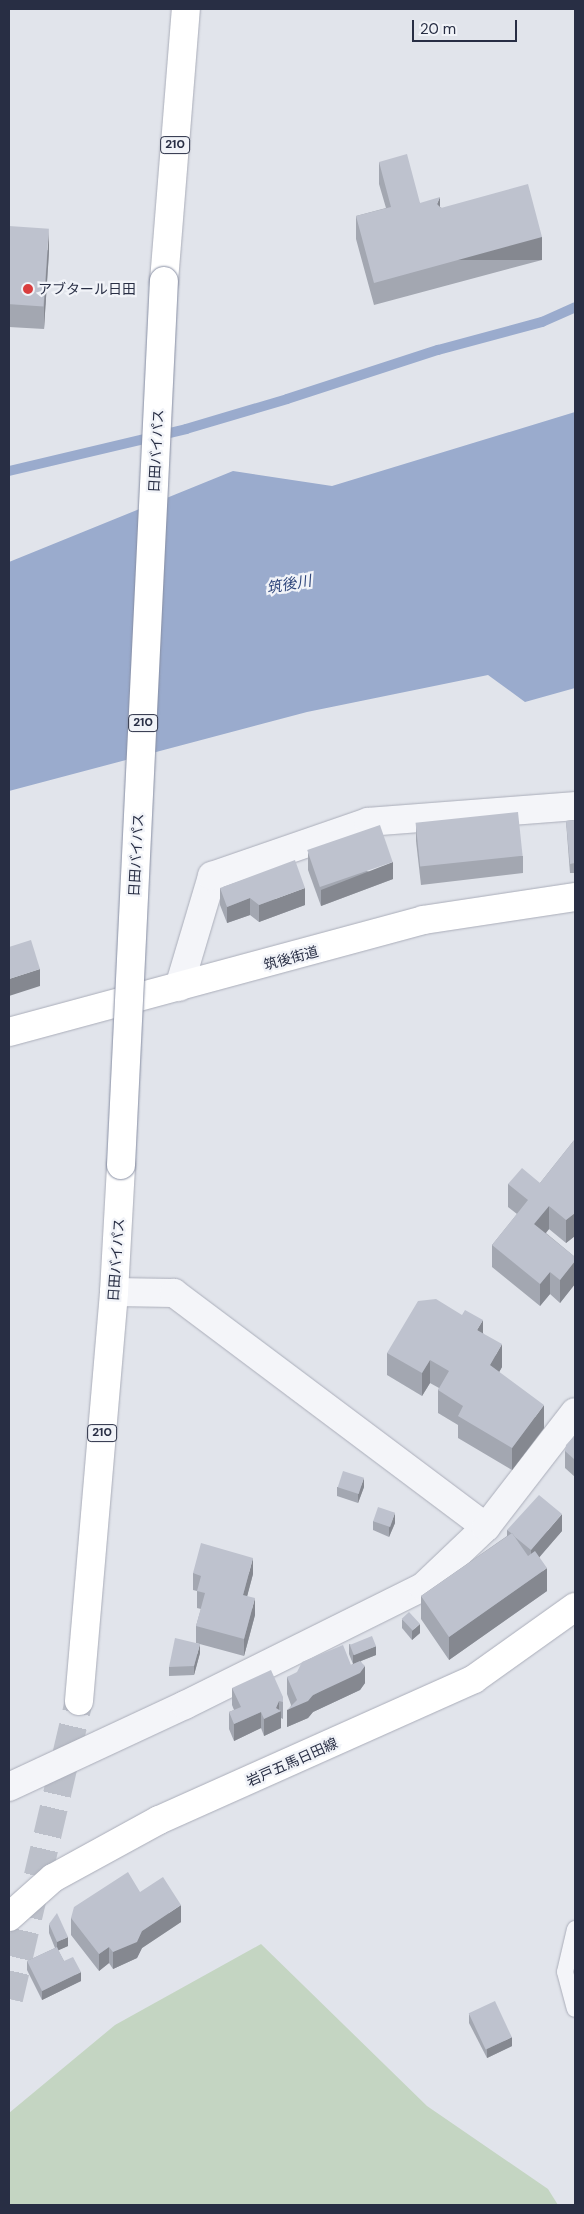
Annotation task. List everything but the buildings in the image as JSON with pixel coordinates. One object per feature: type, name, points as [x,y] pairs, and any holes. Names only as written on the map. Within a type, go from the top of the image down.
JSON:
[{"type":"main road","name":"日田バイパス","points":[[79,1701],[114,1292],[164,281],[186,9]]},
{"type":"main road","name":"筑後街道","points":[[9,1032],[423,920],[575,897]]},
{"type":"main road","name":"岩戸五馬日田線","points":[[9,1916],[53,1878],[159,1820],[474,1679],[575,1607]]},
{"type":"street","points":[[179,987],[212,876],[368,822],[575,806]]},
{"type":"street","points":[[114,1292],[174,1294],[486,1527]]},
{"type":"street","points":[[9,1787],[185,1705],[423,1587],[486,1527],[575,1412]]},
{"type":"lane","points":[[575,1929],[565,1972],[575,2009]]},
{"type":"green space","points":[[261,1944],[427,2106],[548,2189],[558,2205],[9,2205],[9,2113],[115,2025]]},
{"type":"water","name":"筑後川","points":[[575,412],[575,688],[525,702],[488,675],[307,712],[9,791],[9,562],[233,471],[332,486]]},
{"type":"waterway","points":[[9,471],[186,429],[287,399],[438,350],[542,322],[575,307]]},
{"type":"tunnel","points":[[9,1999],[79,1701]]},
{"type":"place","name":"アブタール日田","points":[[28,289]]}]
